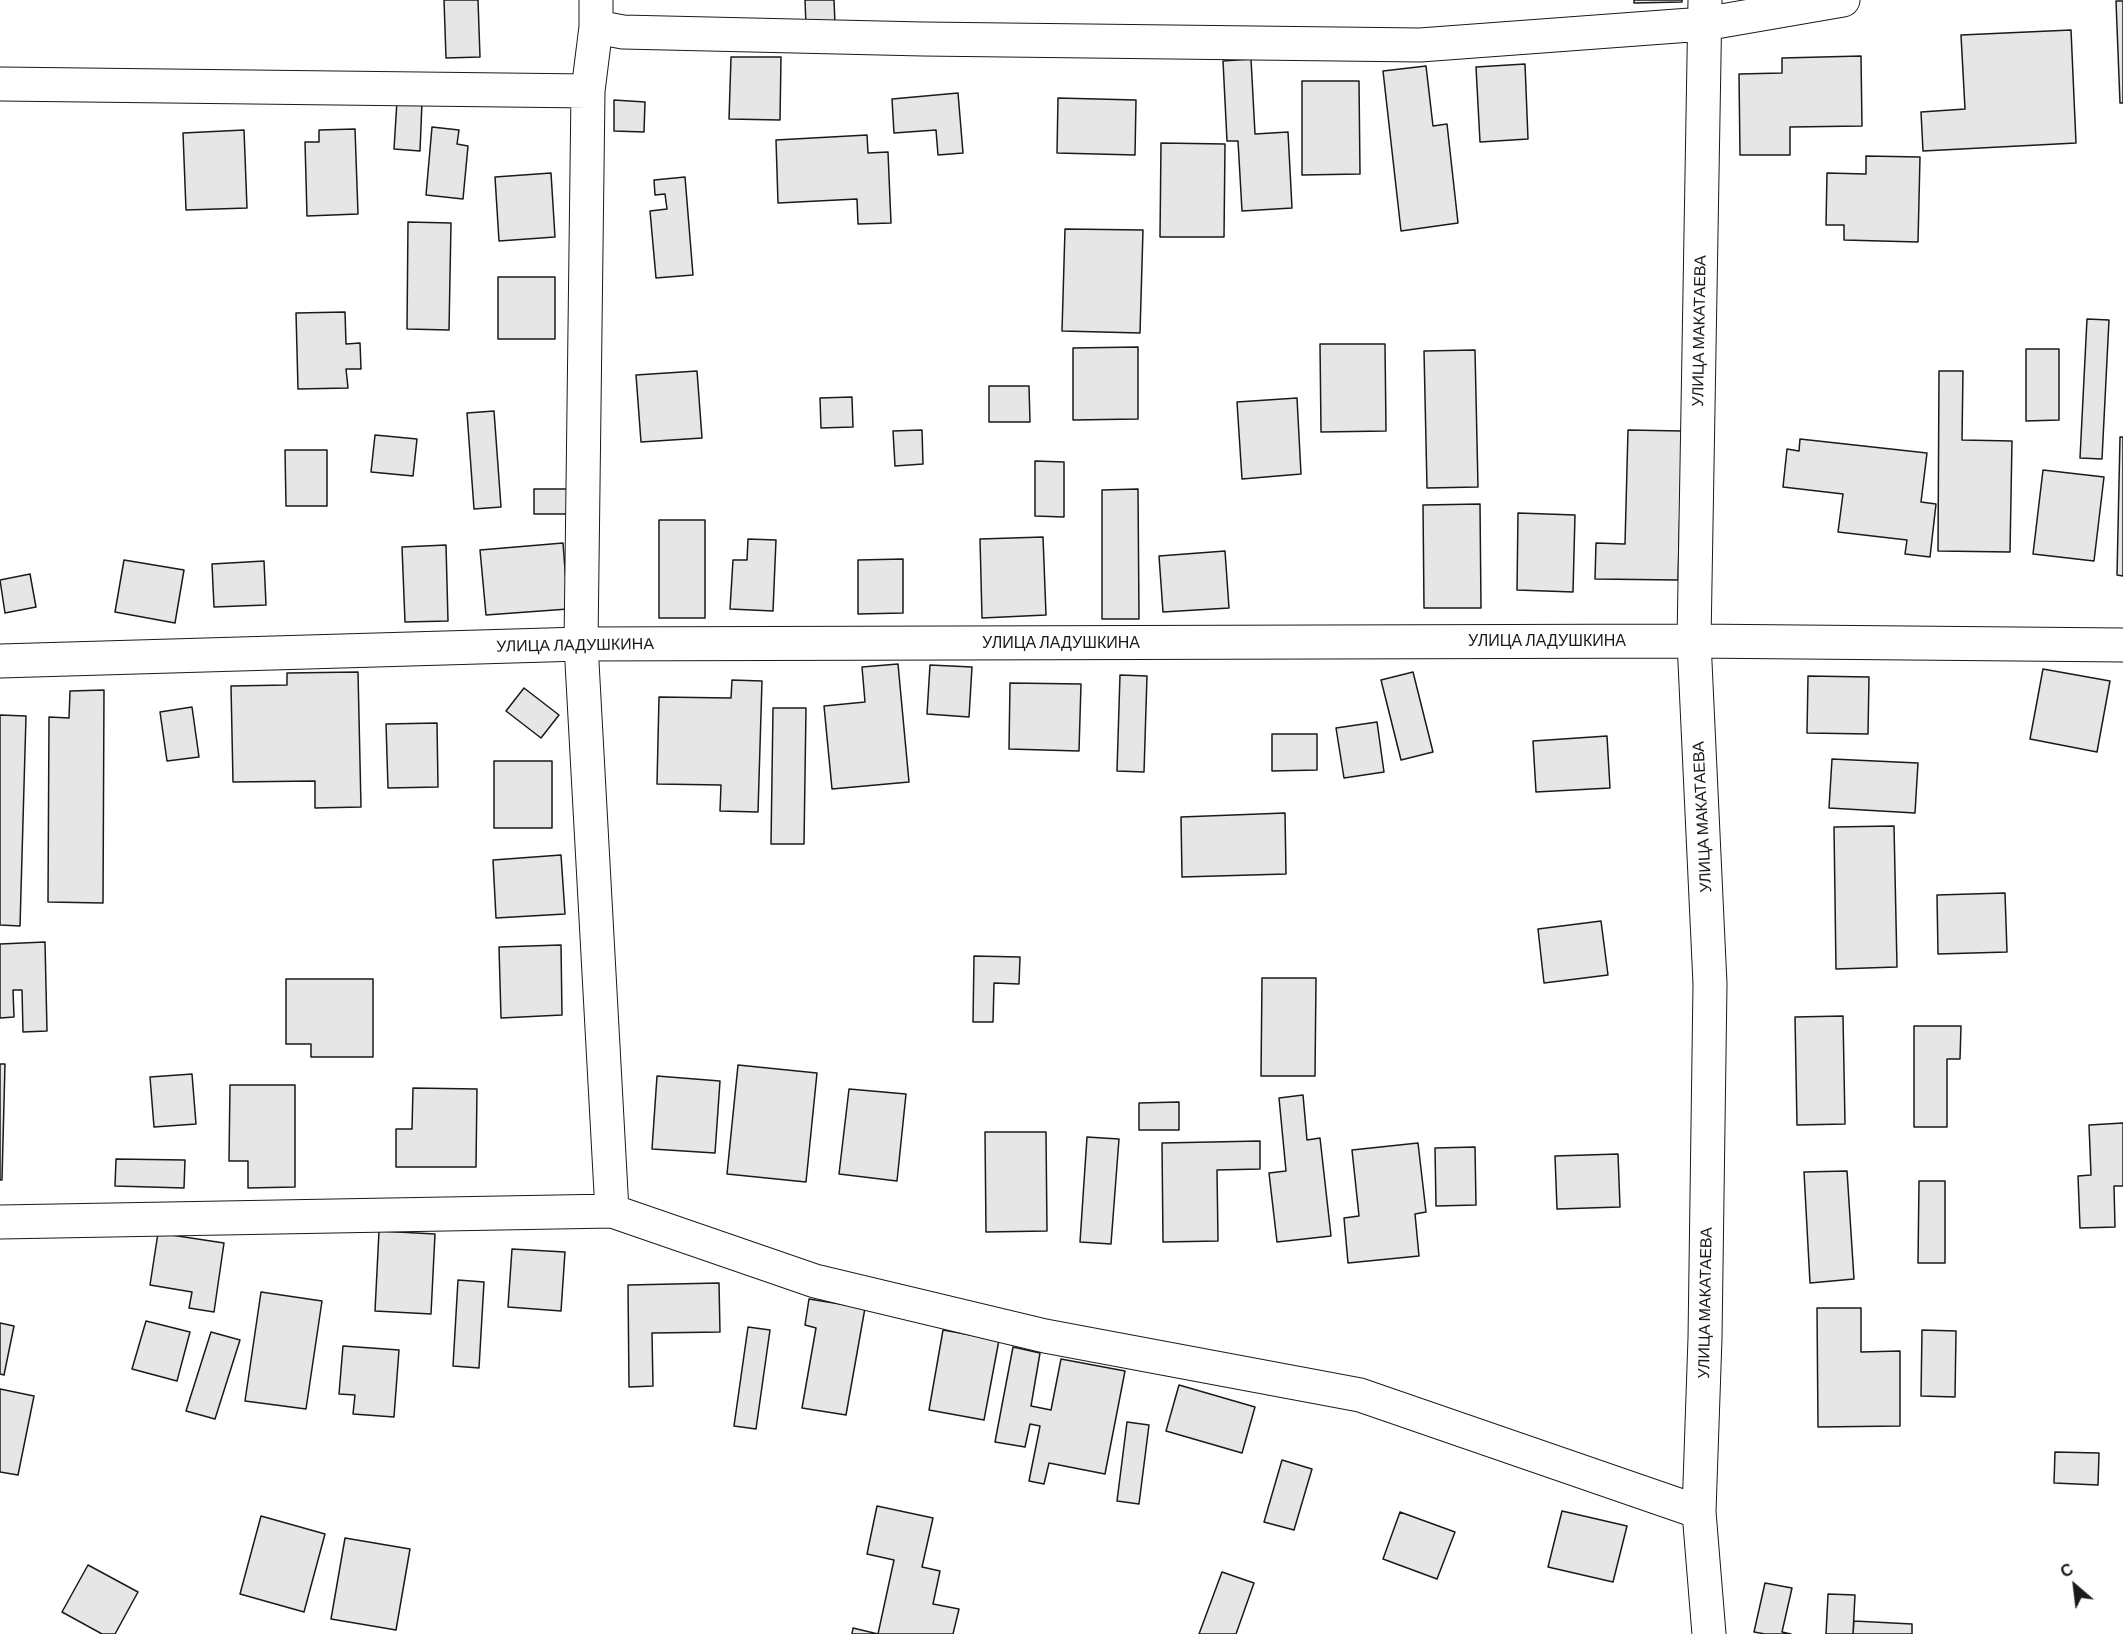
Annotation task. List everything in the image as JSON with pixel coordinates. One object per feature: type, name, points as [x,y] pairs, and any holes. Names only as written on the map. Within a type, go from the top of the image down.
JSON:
[{"type":"street","points":[[612,1211],[581,644],[588,91],[596,14],[624,32],[900,39],[1420,45],[1705,12],[1843,0]]},
{"type":"street","name":"УЛИЦА МАКАТАЕВА","points":[[1705,12],[1694,640],[1710,984],[1705,1338],[1699,1512],[1709,1634]]},
{"type":"street","points":[[0,84],[588,91]]},
{"type":"street","name":"УЛИЦА ЛАДУШКИНА","points":[[0,661],[581,644],[1694,640],[2123,645]]},
{"type":"street","points":[[0,1222],[612,1211],[826,1284],[1045,1336],[1360,1395],[1699,1512]]},
{"type":"building","points":[[444,0],[478,0],[480,57],[446,58]]},
{"type":"building","points":[[805,0],[834,0],[835,24],[806,25]]},
{"type":"building","points":[[1634,0],[1682,0],[1682,2],[1634,3]]},
{"type":"building","points":[[2116,1],[2123,1],[2123,103],[2120,103]]},
{"type":"building","points":[[2071,30],[2076,143],[1923,151],[1921,112],[1965,109],[1961,35]]},
{"type":"building","points":[[1861,56],[1862,126],[1790,127],[1790,155],[1740,155],[1739,74],[1782,73],[1782,58]]},
{"type":"building","points":[[731,57],[781,57],[780,120],[729,119]]},
{"type":"building","points":[[1251,59],[1255,134],[1288,132],[1292,208],[1242,211],[1238,141],[1227,141],[1223,61]]},
{"type":"building","points":[[1525,64],[1528,139],[1480,142],[1476,67]]},
{"type":"building","points":[[1426,66],[1433,126],[1447,124],[1458,223],[1401,231],[1383,71]]},
{"type":"building","points":[[1302,81],[1359,81],[1360,174],[1302,175]]},
{"type":"building","points":[[958,93],[963,153],[938,155],[936,130],[894,133],[892,99]]},
{"type":"building","points":[[1058,98],[1136,100],[1135,155],[1057,153]]},
{"type":"building","points":[[614,100],[645,102],[644,132],[614,131]]},
{"type":"building","points":[[397,101],[422,102],[420,151],[394,149]]},
{"type":"building","points":[[432,127],[459,130],[457,144],[468,146],[463,199],[426,195]]},
{"type":"building","points":[[355,129],[358,214],[307,216],[305,142],[319,142],[319,130]]},
{"type":"building","points":[[244,130],[247,208],[186,210],[183,133]]},
{"type":"building","points":[[867,135],[868,153],[888,152],[891,223],[858,224],[857,199],[778,203],[776,140]]},
{"type":"building","points":[[1161,143],[1225,144],[1224,237],[1160,237]]},
{"type":"building","points":[[1866,156],[1920,157],[1918,242],[1844,240],[1844,225],[1826,225],[1827,173],[1866,174]]},
{"type":"building","points":[[551,173],[555,237],[499,241],[495,177]]},
{"type":"building","points":[[685,177],[693,275],[656,278],[650,211],[667,209],[665,194],[655,195],[654,180]]},
{"type":"building","points":[[408,222],[451,223],[449,330],[407,329]]},
{"type":"building","points":[[1065,229],[1143,230],[1140,333],[1062,331]]},
{"type":"building","points":[[498,277],[555,277],[555,339],[498,339]]},
{"type":"building","points":[[345,312],[346,344],[360,343],[361,369],[346,369],[348,388],[298,389],[296,313]]},
{"type":"building","points":[[2087,319],[2109,320],[2102,459],[2080,458]]},
{"type":"building","points":[[1320,344],[1385,344],[1386,431],[1321,432]]},
{"type":"building","points":[[1138,347],[1138,419],[1073,420],[1073,348]]},
{"type":"building","points":[[2026,349],[2059,349],[2059,420],[2026,421]]},
{"type":"building","points":[[1475,350],[1478,487],[1427,488],[1424,351]]},
{"type":"building","points":[[697,371],[702,438],[641,442],[636,375]]},
{"type":"building","points":[[1939,371],[1963,371],[1962,440],[2012,441],[2010,552],[1938,551]]},
{"type":"building","points":[[989,386],[1029,386],[1030,422],[989,422]]},
{"type":"building","points":[[852,397],[853,427],[821,428],[820,398]]},
{"type":"building","points":[[1297,398],[1301,474],[1242,479],[1237,402]]},
{"type":"building","points":[[494,411],[501,507],[474,509],[467,413]]},
{"type":"building","points":[[922,430],[923,464],[895,466],[893,431]]},
{"type":"building","points":[[1628,430],[1682,431],[1678,580],[1595,579],[1596,543],[1625,544]]},
{"type":"building","points":[[375,435],[417,439],[413,476],[371,472]]},
{"type":"building","points":[[2120,437],[2123,437],[2123,576],[2117,575]]},
{"type":"building","points":[[1800,439],[1927,453],[1921,502],[1936,504],[1930,557],[1905,554],[1907,540],[1838,532],[1843,494],[1783,487],[1787,449],[1799,451]]},
{"type":"building","points":[[285,450],[327,450],[327,506],[286,506]]},
{"type":"building","points":[[1035,461],[1064,462],[1064,517],[1035,516]]},
{"type":"building","points":[[2043,470],[2104,477],[2094,561],[2033,554]]},
{"type":"building","points":[[534,489],[573,489],[574,514],[534,514]]},
{"type":"building","points":[[1138,489],[1139,619],[1102,619],[1102,490]]},
{"type":"building","points":[[1480,504],[1481,608],[1424,608],[1423,505]]},
{"type":"building","points":[[1518,513],[1575,515],[1573,592],[1517,590]]},
{"type":"building","points":[[659,520],[705,520],[705,618],[659,618]]},
{"type":"building","points":[[1043,537],[1046,615],[982,618],[980,539]]},
{"type":"building","points":[[748,539],[776,540],[773,611],[730,609],[733,560],[747,560]]},
{"type":"building","points":[[563,543],[568,609],[486,615],[480,550]]},
{"type":"building","points":[[446,545],[448,621],[405,622],[402,547]]},
{"type":"building","points":[[1225,551],[1229,608],[1163,612],[1159,556]]},
{"type":"building","points":[[903,559],[903,613],[858,614],[858,560]]},
{"type":"building","points":[[124,560],[184,570],[175,623],[115,612]]},
{"type":"building","points":[[264,561],[266,605],[214,607],[212,564]]},
{"type":"building","points":[[30,574],[36,607],[5,613],[0,580]]},
{"type":"building","points":[[898,664],[909,782],[832,789],[824,706],[865,702],[862,667]]},
{"type":"building","points":[[930,665],[972,667],[969,717],[927,714]]},
{"type":"building","points":[[2043,669],[2110,681],[2097,752],[2030,739]]},
{"type":"building","points":[[358,672],[361,807],[315,808],[315,781],[233,782],[231,686],[287,685],[287,673]]},
{"type":"building","points":[[1413,672],[1433,752],[1401,760],[1381,680]]},
{"type":"building","points":[[1120,675],[1147,676],[1144,772],[1117,771]]},
{"type":"building","points":[[1808,676],[1869,677],[1868,734],[1807,733]]},
{"type":"building","points":[[732,680],[762,681],[758,812],[720,811],[721,785],[657,784],[659,697],[731,698]]},
{"type":"building","points":[[1010,683],[1081,684],[1079,751],[1009,749]]},
{"type":"building","points":[[524,688],[559,715],[541,738],[506,711]]},
{"type":"building","points":[[104,690],[103,903],[48,902],[49,717],[69,718],[70,691]]},
{"type":"building","points":[[192,707],[199,757],[167,761],[160,712]]},
{"type":"building","points":[[773,708],[806,708],[804,844],[771,844]]},
{"type":"building","points":[[0,715],[26,716],[20,926],[0,925]]},
{"type":"building","points":[[1377,722],[1384,772],[1344,778],[1336,728]]},
{"type":"building","points":[[437,723],[438,787],[388,788],[386,724]]},
{"type":"building","points":[[1272,734],[1317,734],[1317,770],[1272,771]]},
{"type":"building","points":[[1607,736],[1610,788],[1536,792],[1533,741]]},
{"type":"building","points":[[1832,759],[1918,763],[1915,813],[1829,808]]},
{"type":"building","points":[[494,761],[552,761],[552,828],[494,828]]},
{"type":"building","points":[[1285,813],[1286,874],[1182,877],[1181,817]]},
{"type":"building","points":[[1894,826],[1897,967],[1836,969],[1834,827]]},
{"type":"building","points":[[561,855],[565,914],[496,918],[493,860]]},
{"type":"building","points":[[2005,893],[2007,952],[1938,954],[1937,895]]},
{"type":"building","points":[[1601,921],[1608,975],[1544,983],[1538,929]]},
{"type":"building","points":[[45,942],[47,1031],[23,1032],[22,990],[13,990],[14,1017],[0,1018],[0,944]]},
{"type":"building","points":[[561,945],[562,1015],[501,1018],[499,947]]},
{"type":"building","points":[[974,956],[1020,957],[1019,984],[994,983],[993,1022],[973,1022]]},
{"type":"building","points":[[1262,978],[1316,978],[1315,1076],[1261,1076]]},
{"type":"building","points":[[286,979],[373,979],[373,1057],[311,1057],[311,1044],[286,1044]]},
{"type":"building","points":[[1843,1016],[1845,1124],[1797,1125],[1795,1017]]},
{"type":"building","points":[[1914,1026],[1961,1026],[1960,1059],[1947,1059],[1947,1127],[1914,1127]]},
{"type":"building","points":[[0,1064],[5,1064],[2,1180],[0,1180]]},
{"type":"building","points":[[738,1065],[817,1073],[806,1182],[727,1174]]},
{"type":"building","points":[[192,1074],[196,1124],[154,1127],[150,1077]]},
{"type":"building","points":[[657,1076],[720,1081],[715,1153],[652,1149]]},
{"type":"building","points":[[230,1085],[295,1085],[295,1187],[248,1188],[248,1161],[229,1161]]},
{"type":"building","points":[[413,1088],[477,1089],[476,1167],[396,1167],[396,1129],[412,1129]]},
{"type":"building","points":[[849,1089],[906,1094],[897,1181],[839,1174]]},
{"type":"building","points":[[1303,1095],[1307,1140],[1320,1138],[1331,1236],[1277,1242],[1269,1173],[1286,1171],[1279,1098]]},
{"type":"building","points":[[1179,1102],[1179,1130],[1139,1130],[1139,1103]]},
{"type":"building","points":[[2123,1123],[2123,1186],[2114,1186],[2115,1227],[2080,1228],[2078,1176],[2091,1175],[2089,1125]]},
{"type":"building","points":[[985,1132],[1046,1132],[1047,1231],[986,1232]]},
{"type":"building","points":[[1087,1137],[1119,1139],[1111,1244],[1080,1242]]},
{"type":"building","points":[[1260,1141],[1260,1169],[1217,1170],[1218,1241],[1163,1242],[1162,1143]]},
{"type":"building","points":[[1418,1143],[1426,1212],[1415,1214],[1419,1256],[1348,1263],[1344,1218],[1359,1216],[1352,1150]]},
{"type":"building","points":[[1475,1147],[1476,1205],[1436,1206],[1435,1148]]},
{"type":"building","points":[[1618,1154],[1620,1207],[1557,1209],[1555,1156]]},
{"type":"building","points":[[116,1159],[185,1160],[184,1188],[115,1186]]},
{"type":"building","points":[[1847,1171],[1854,1279],[1810,1283],[1804,1172]]},
{"type":"building","points":[[1919,1181],[1945,1181],[1945,1263],[1918,1263]]},
{"type":"building","points":[[379,1231],[435,1234],[431,1314],[375,1311]]},
{"type":"building","points":[[158,1233],[224,1243],[214,1312],[189,1308],[192,1292],[150,1285]]},
{"type":"building","points":[[512,1249],[565,1252],[561,1311],[508,1307]]},
{"type":"building","points":[[458,1280],[484,1282],[479,1368],[453,1366]]},
{"type":"building","points":[[719,1283],[720,1332],[652,1333],[653,1386],[629,1387],[628,1285]]},
{"type":"building","points":[[261,1292],[322,1301],[306,1409],[245,1401]]},
{"type":"building","points":[[809,1299],[865,1308],[846,1415],[802,1408],[816,1328],[805,1325]]},
{"type":"building","points":[[1817,1308],[1861,1308],[1861,1352],[1900,1351],[1900,1426],[1818,1427]]},
{"type":"building","points":[[146,1321],[190,1332],[177,1381],[132,1369]]},
{"type":"building","points":[[0,1323],[14,1326],[4,1375],[0,1374]]},
{"type":"building","points":[[748,1327],[770,1330],[756,1429],[734,1426]]},
{"type":"building","points":[[943,1330],[999,1340],[984,1420],[929,1410]]},
{"type":"building","points":[[1922,1330],[1956,1331],[1955,1397],[1921,1396]]},
{"type":"building","points":[[211,1332],[240,1340],[215,1419],[186,1411]]},
{"type":"building","points":[[343,1346],[399,1350],[394,1417],[353,1414],[355,1395],[339,1394]]},
{"type":"building","points":[[1013,1347],[1040,1353],[1031,1406],[1051,1410],[1061,1359],[1125,1371],[1105,1474],[1049,1463],[1044,1484],[1029,1481],[1040,1426],[1030,1424],[1025,1447],[995,1442]]},
{"type":"building","points":[[1179,1385],[1255,1407],[1242,1453],[1166,1431]]},
{"type":"building","points":[[0,1389],[34,1396],[18,1475],[0,1472]]},
{"type":"building","points":[[1127,1422],[1149,1425],[1139,1504],[1117,1501]]},
{"type":"building","points":[[2055,1452],[2099,1453],[2098,1485],[2054,1483]]},
{"type":"building","points":[[1282,1460],[1312,1469],[1294,1530],[1264,1522]]},
{"type":"building","points":[[877,1506],[933,1518],[922,1567],[940,1571],[933,1604],[959,1609],[953,1634],[878,1634],[894,1560],[867,1554]]},
{"type":"building","points":[[1562,1511],[1627,1526],[1613,1582],[1548,1567]]},
{"type":"building","points":[[1400,1512],[1455,1532],[1437,1579],[1383,1559]]},
{"type":"building","points":[[261,1516],[325,1534],[304,1612],[240,1594]]},
{"type":"building","points":[[345,1538],[410,1549],[396,1630],[331,1619]]},
{"type":"building","points":[[88,1565],[138,1592],[115,1634],[102,1634],[62,1612]]},
{"type":"building","points":[[1222,1572],[1254,1583],[1236,1634],[1199,1634]]},
{"type":"building","points":[[1765,1583],[1792,1588],[1782,1632],[1791,1634],[1754,1632]]},
{"type":"building","points":[[1828,1594],[1855,1595],[1853,1634],[1826,1634]]},
{"type":"building","points":[[1854,1621],[1912,1624],[1912,1634],[1853,1634]]},
{"type":"building","points":[[853,1628],[878,1634],[852,1634]]}]
